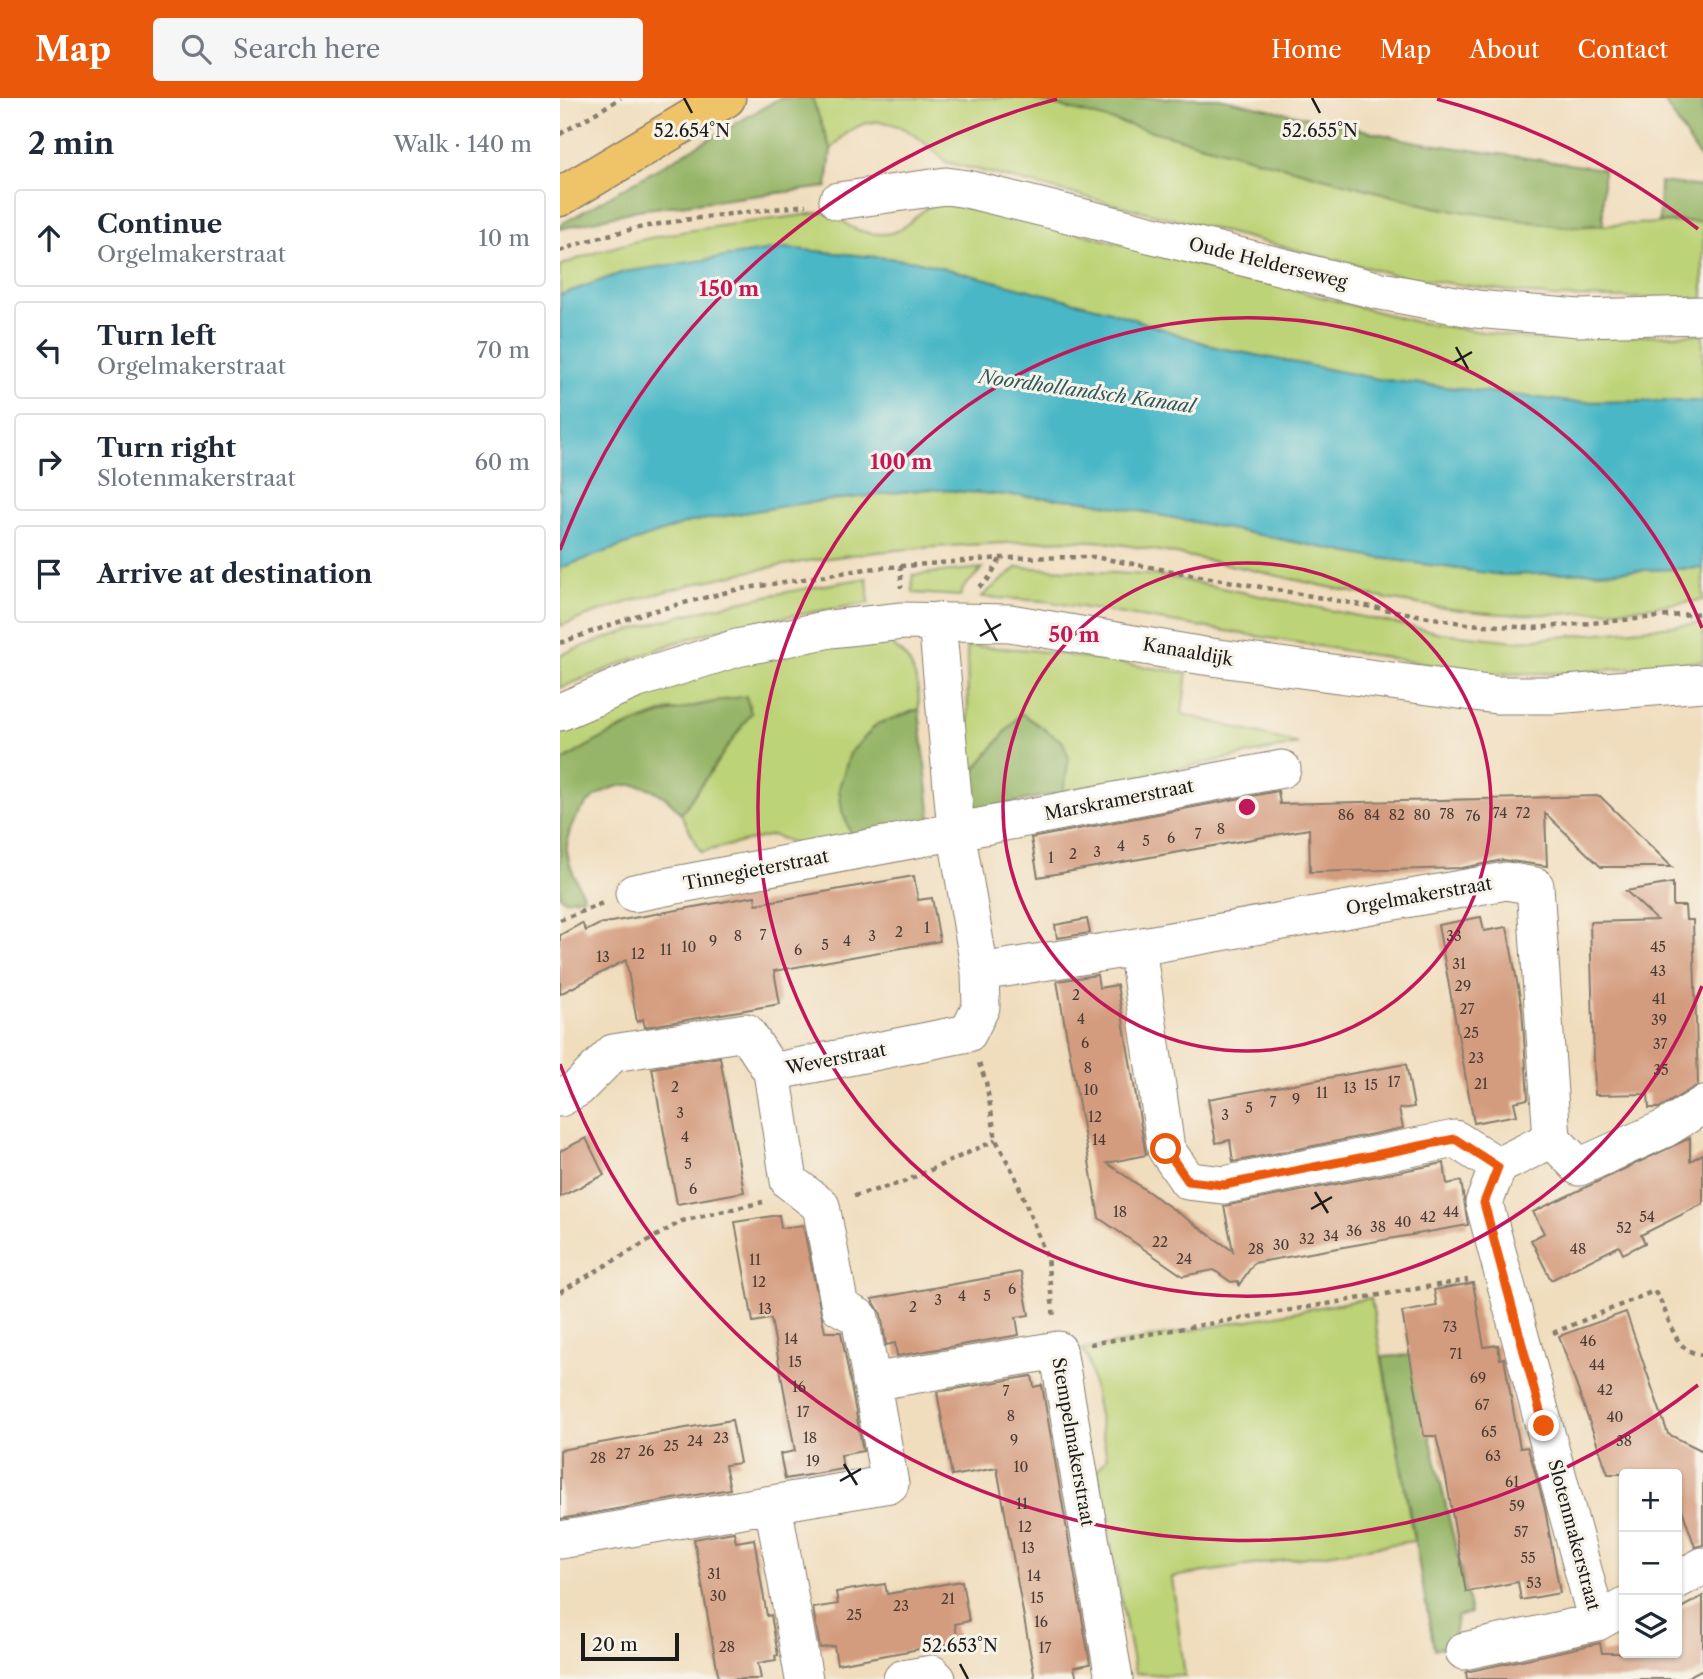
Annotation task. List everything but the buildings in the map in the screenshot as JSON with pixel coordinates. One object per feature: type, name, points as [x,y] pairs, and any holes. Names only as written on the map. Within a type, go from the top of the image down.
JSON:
[{"type":"main road","points":[[560,197],[726,98]]},
{"type":"street","name":"Oude Helderseweg","points":[[838,201],[946,186],[1376,290],[1476,309],[1579,318],[1703,315]]},
{"type":"street","name":"Kanaaldijk","points":[[560,712],[645,677],[767,641],[830,629],[937,621],[1010,623],[1217,658],[1496,695],[1554,695],[1703,683]]},
{"type":"street","points":[[937,621],[956,830],[979,972],[981,1007],[968,1033]]},
{"type":"street","name":"Marskramerstraat","points":[[956,830],[1282,769]]},
{"type":"street","name":"Tinnegieterstraat","points":[[634,894],[956,830]]},
{"type":"street","name":"Orgelmakerstraat","points":[[979,972],[1137,947],[1506,881],[1535,886],[1552,1139]]},
{"type":"street","points":[[1137,947],[1166,1149],[1188,1181],[1224,1185],[1455,1139],[1498,1167],[1552,1139],[1579,1167],[1666,1128],[1703,1105]]},
{"type":"street","points":[[560,1098],[578,1088],[613,1053],[746,1032],[772,1072]]},
{"type":"street","name":"Weverstraat","points":[[560,1540],[890,1484],[860,1318],[840,1307],[813,1199],[789,1181],[772,1072],[968,1033]]},
{"type":"street","name":"Slotenmakerstraat","points":[[1464,1651],[1610,1614],[1522,1344],[1484,1203],[1498,1167]]},
{"type":"street","name":"Stempelmakerstraat","points":[[871,1382],[1058,1350],[1114,1679]]},
{"type":"street","points":[[773,1504],[804,1679]]},
{"type":"street","points":[[1682,1577],[1703,1566]]},
{"type":"street","points":[[902,1679],[932,1674],[937,1679]]},
{"type":"path","points":[[560,134],[621,98]]},
{"type":"path","points":[[560,251],[615,234],[678,222],[838,201]]},
{"type":"path","points":[[560,643],[641,614],[735,590],[878,568],[1001,558],[1094,556],[1467,624],[1534,628],[1703,613]]},
{"type":"path","points":[[560,920],[579,910],[634,894]]},
{"type":"path","points":[[968,1033],[986,1082],[996,1140],[1015,1176],[1047,1258],[1058,1350],[1503,1274]]},
{"type":"path","points":[[560,1292],[682,1221],[904,1182],[996,1140]]},
{"type":"path","points":[[1522,1344],[1607,1313],[1654,1291],[1661,1299],[1678,1343],[1689,1353],[1703,1355]]},
{"type":"green space","points":[[780,98],[812,98],[831,150],[827,187],[638,210],[560,229],[560,225]]},
{"type":"green space","points":[[812,98],[1029,98],[1434,207],[1566,227],[1703,221],[1703,299],[1552,297],[1404,277],[946,162],[918,138],[890,123],[861,125],[846,134],[831,150]]},
{"type":"green space","points":[[1029,98],[1219,98],[1417,142],[1603,169],[1603,225],[1566,227],[1434,207]]},
{"type":"green space","points":[[1662,98],[1703,98],[1703,163]]},
{"type":"green space","points":[[1660,182],[1703,187],[1703,221],[1659,222]]},
{"type":"green space","points":[[940,202],[1056,227],[1416,322],[1530,339],[1703,334],[1703,401],[1572,402],[1378,379],[1215,347],[1107,310],[916,261],[785,248],[624,272],[560,295],[560,266],[627,243],[697,229],[838,210],[846,224],[853,228],[877,234],[889,233],[898,230]]},
{"type":"green space","points":[[928,489],[1088,501],[1365,556],[1502,575],[1703,568],[1703,600],[1604,611],[1505,614],[1404,602],[1154,550],[1104,542],[1060,540],[878,552],[770,567],[664,592],[560,626],[560,568],[573,563],[690,522],[790,505]]},
{"type":"green space","points":[[1018,567],[1163,576],[1441,633],[1516,641],[1703,623],[1703,661],[1569,673],[1487,674],[1044,601],[981,597]]},
{"type":"green space","points":[[983,568],[964,587],[960,596],[913,593],[912,575]]},
{"type":"green space","points":[[867,578],[869,603],[735,625],[674,643],[560,688],[560,655],[598,641],[711,608]]},
{"type":"green space","points":[[882,639],[900,652],[912,668],[919,709],[877,724],[842,811],[855,843],[816,851],[772,835],[701,852],[681,814],[751,713],[668,710],[622,728],[560,763],[560,732],[649,690],[754,655]]},
{"type":"green space","points":[[967,646],[1031,650],[1187,673],[1182,714],[1299,744],[1063,792],[1069,758],[1021,713],[969,777]]},
{"type":"green space","points":[[746,696],[751,713],[681,814],[670,801],[657,792],[630,785],[602,792],[589,802],[573,823],[567,846],[571,869],[584,897],[565,900],[560,896],[560,763],[606,736],[649,718]]},
{"type":"green space","points":[[919,709],[932,829],[855,843],[842,811],[839,788],[850,753],[877,724]]},
{"type":"green space","points":[[1021,713],[1063,742],[1069,758],[1063,792],[971,812],[969,777]]},
{"type":"green space","points":[[1371,1298],[1414,1541],[1172,1577],[1185,1676],[1135,1673],[1097,1470],[1107,1458],[1088,1358],[1082,1350]]},
{"type":"green space","points":[[1411,1355],[1471,1613],[1457,1617],[1453,1644],[1434,1649],[1382,1357]]},
{"type":"water","name":"Noordhollandsch Kanaal","points":[[785,248],[916,261],[1107,310],[1215,347],[1378,379],[1572,402],[1703,401],[1703,568],[1502,575],[1365,556],[1088,501],[928,489],[790,505],[690,522],[560,568],[560,295],[624,272]]},
{"type":"route","points":[[1166,1149],[1188,1181],[1224,1185],[1455,1139],[1498,1167],[1484,1203],[1544,1426]]}]
